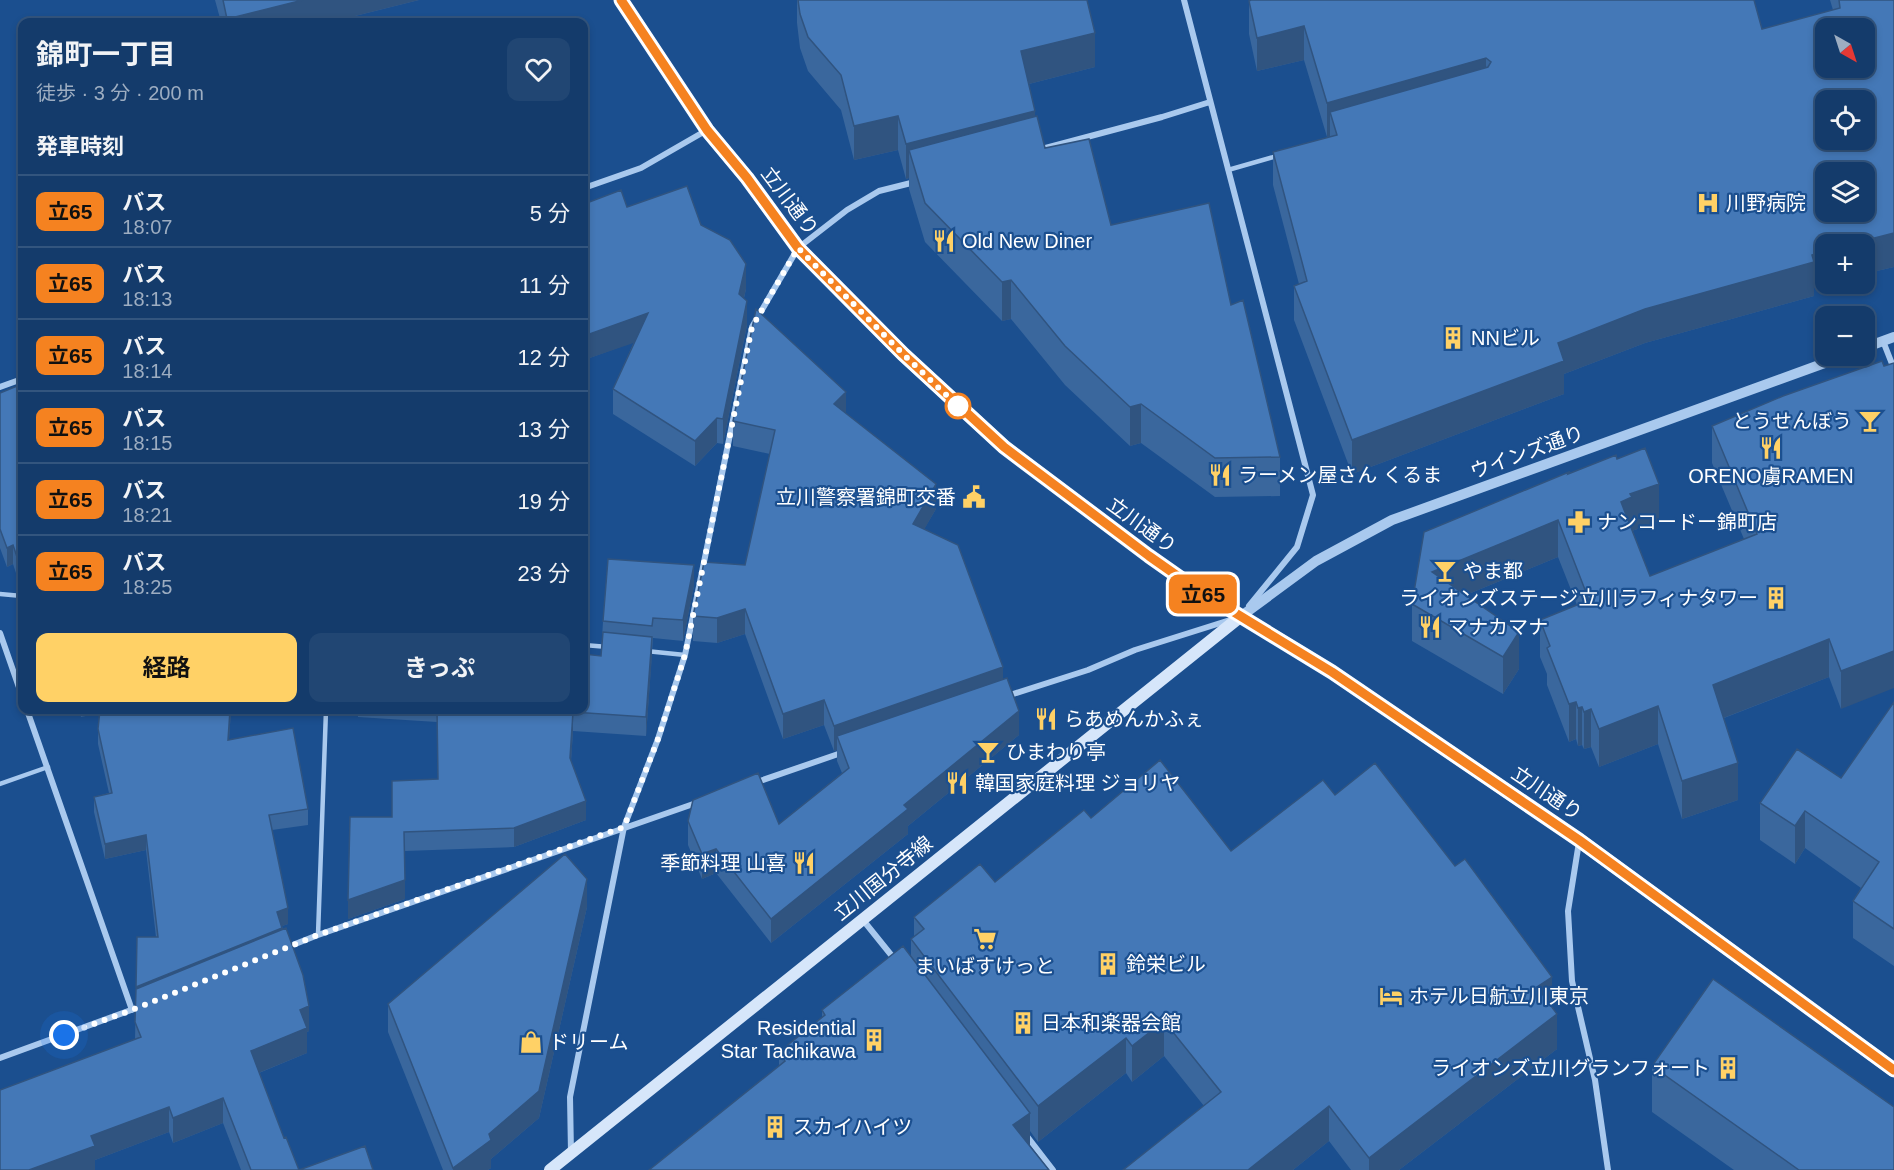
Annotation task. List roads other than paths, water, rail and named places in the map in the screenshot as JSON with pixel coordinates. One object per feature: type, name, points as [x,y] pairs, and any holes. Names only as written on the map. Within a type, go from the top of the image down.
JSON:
[{"type":"main road","name":"立川通り","points":[[621,0],[707,130],[747,178],[798,248],[903,354],[1004,447],[1149,556],[1240,617],[1332,672],[1579,840],[1894,1070]]},
{"type":"main road","name":"立川国分寺線","points":[[554,1169],[571,1153],[1240,617]]},
{"type":"street","points":[[1003,698],[1088,670],[1135,650],[1240,617],[1297,547],[1313,495],[1184,0]]},
{"type":"street","points":[[1026,153],[1210,102]]},
{"type":"street","points":[[588,187],[641,168],[707,130]]},
{"type":"street","points":[[571,1153],[570,1097],[624,827],[658,739],[685,655],[752,327],[798,248],[848,210],[879,191],[924,179]]},
{"type":"street","points":[[1889,339],[1894,369]]},
{"type":"street","name":"ウインズ通り","points":[[1240,617],[1316,561],[1392,520],[1816,366]]},
{"type":"street","points":[[0,387],[18,381]]},
{"type":"street","points":[[0,633],[18,685]]},
{"type":"street","points":[[28,714],[132,1010]]},
{"type":"street","points":[[747,785],[847,751]]},
{"type":"street","points":[[274,952],[702,800]]},
{"type":"street","points":[[1579,840],[1568,911],[1572,981],[1595,1080],[1608,1170]]},
{"type":"street","points":[[863,919],[902,970]]},
{"type":"street","points":[[0,1058],[154,1001]]},
{"type":"street","points":[[1024,1132],[1053,1170]]},
{"type":"lane","points":[[1228,170],[1284,154]]},
{"type":"lane","points":[[0,594],[18,596]]},
{"type":"lane","points":[[588,645],[617,648]]},
{"type":"lane","points":[[640,650],[685,655]]},
{"type":"lane","points":[[318,935],[326,714]]},
{"type":"lane","points":[[0,784],[48,767]]},
{"type":"place","name":"川野病院","points":[[1708,203]]},
{"type":"place","name":"Old New Diner","points":[[944,241]]},
{"type":"place","name":"NNビル","points":[[1453,338]]},
{"type":"place","name":"とうせんぼう","points":[[1870,421]]},
{"type":"place","name":"ORENO虜RAMEN","points":[[1771,448]]},
{"type":"place","name":"ラーメン屋さん くるま","points":[[1220,475]]},
{"type":"place","name":"立川警察署錦町交番","points":[[974,497]]},
{"type":"place","name":"ナンコードー錦町店","points":[[1579,522]]},
{"type":"place","name":"やま都","points":[[1445,571]]},
{"type":"place","name":"ライオンズステージ立川ラフィナタワー","points":[[1776,598]]},
{"type":"place","name":"マナカマナ","points":[[1430,627]]},
{"type":"place","name":"らあめんかふぇ","points":[[1046,719]]},
{"type":"place","name":"ひまわり亭","points":[[988,752]]},
{"type":"place","name":"韓国家庭料理 ジョリヤ","points":[[957,783]]},
{"type":"place","name":"季節料理 山喜","points":[[804,863]]},
{"type":"place","name":"まいばすけっと","points":[[985,939]]},
{"type":"place","name":"鈴栄ビル","points":[[1108,964]]},
{"type":"place","name":"ホテル日航立川東京","points":[[1391,996]]},
{"type":"place","name":"日本和楽器会館","points":[[1023,1023]]},
{"type":"place","name":"Residential Star Tachikawa","points":[[874,1040]]},
{"type":"place","name":"ドリーム","points":[[531,1042]]},
{"type":"place","name":"ライオンズ立川グランフォート","points":[[1728,1068]]},
{"type":"place","name":"スカイハイツ","points":[[775,1127]]}]
